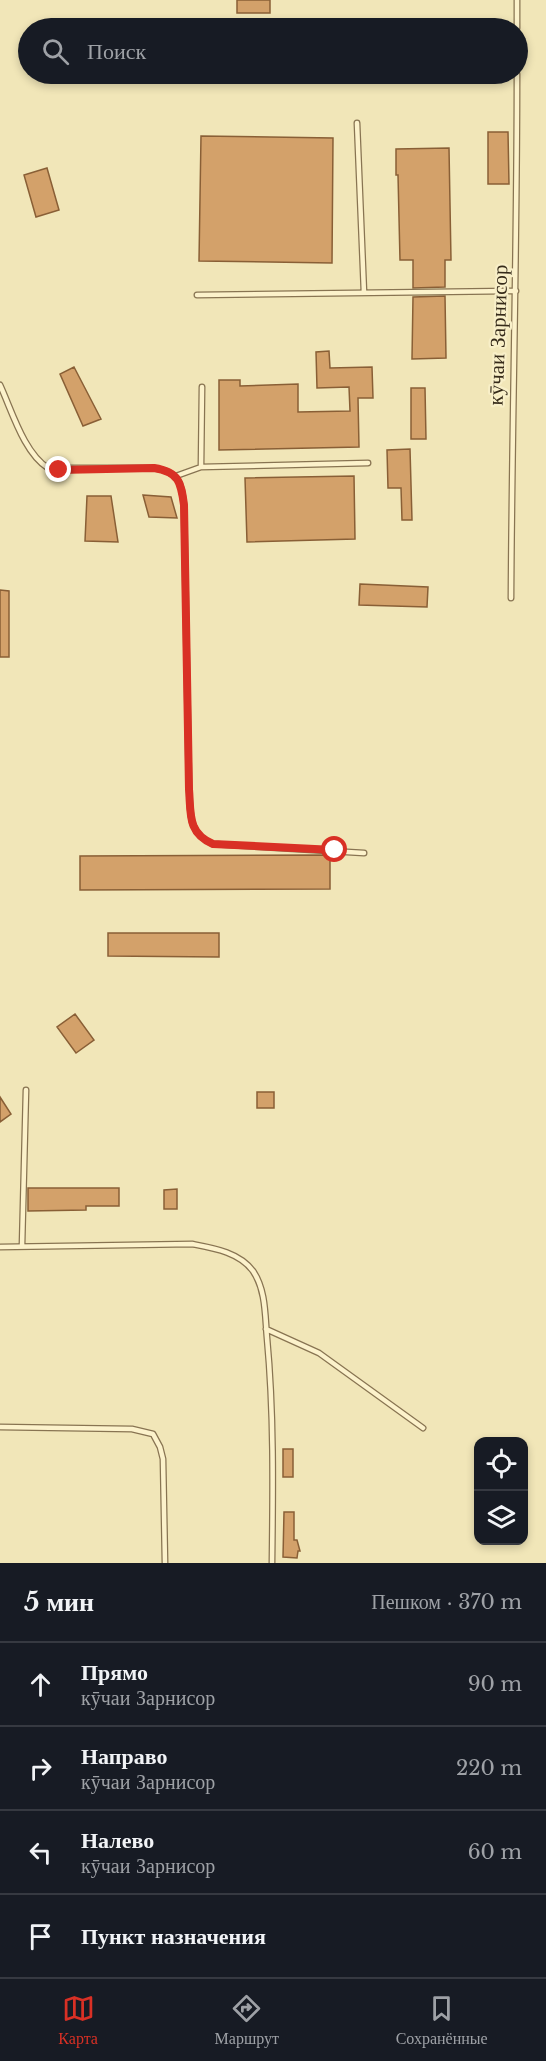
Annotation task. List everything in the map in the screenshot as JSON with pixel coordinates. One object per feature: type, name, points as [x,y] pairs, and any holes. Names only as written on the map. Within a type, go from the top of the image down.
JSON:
[{"type":"lane","points":[[517,0],[517,18]]},
{"type":"lane","name":"кӯчаи Зарнисор","points":[[511,598],[517,84]]},
{"type":"lane","points":[[357,123],[364,293]]},
{"type":"lane","points":[[197,295],[516,291]]},
{"type":"lane","points":[[0,385],[30,450],[39,463],[48,468],[167,470],[176,476],[182,488],[189,789],[194,831],[203,840],[213,844],[364,853]]},
{"type":"lane","points":[[201,466],[202,387]]},
{"type":"lane","points":[[176,476],[201,466],[368,463]]},
{"type":"lane","points":[[22,1246],[26,1090]]},
{"type":"lane","points":[[0,1247],[192,1244],[219,1249],[237,1258],[252,1270],[262,1287],[271,1398],[272,1563]]},
{"type":"lane","points":[[266,1329],[320,1353],[423,1428]]},
{"type":"lane","points":[[0,1427],[132,1429],[153,1434],[163,1459],[165,1563]]},
{"type":"building","points":[[237,0],[270,0],[270,13],[237,13]]},
{"type":"building","points":[[488,132],[508,132],[509,184],[488,184]]},
{"type":"building","points":[[201,136],[333,138],[332,263],[199,261]]},
{"type":"building","points":[[449,148],[451,260],[445,260],[445,287],[413,288],[413,260],[400,260],[396,149]]},
{"type":"building","points":[[47,168],[59,210],[36,217],[24,175]]},
{"type":"building","points":[[445,296],[446,358],[412,359],[413,297]]},
{"type":"building","points":[[329,351],[330,368],[372,367],[373,398],[358,398],[359,447],[219,450],[219,380],[240,380],[240,386],[298,384],[298,412],[350,411],[349,387],[317,388],[316,352]]},
{"type":"building","points":[[74,367],[101,419],[83,426],[60,374]]},
{"type":"building","points":[[411,388],[425,388],[426,439],[411,439]]},
{"type":"building","points":[[410,449],[412,520],[402,520],[401,488],[388,488],[387,450]]},
{"type":"building","points":[[354,476],[355,539],[247,542],[245,478]]},
{"type":"building","points":[[143,495],[171,497],[177,518],[149,517]]},
{"type":"building","points":[[87,496],[111,496],[118,542],[85,541]]},
{"type":"building","points":[[360,584],[428,587],[427,607],[359,605]]},
{"type":"building","points":[[0,590],[9,591],[9,657],[0,657]]},
{"type":"building","points":[[330,855],[330,889],[80,890],[80,856]]},
{"type":"building","points":[[108,933],[219,933],[219,957],[108,956]]},
{"type":"building","points":[[75,1014],[94,1040],[76,1053],[57,1027]]},
{"type":"building","points":[[257,1092],[274,1092],[274,1108],[257,1108]]},
{"type":"building","points":[[0,1097],[11,1114],[0,1122]]},
{"type":"building","points":[[28,1188],[119,1188],[119,1206],[86,1206],[86,1210],[28,1211]]},
{"type":"building","points":[[177,1189],[177,1209],[164,1209],[164,1190]]},
{"type":"building","points":[[283,1449],[293,1449],[293,1477],[283,1477]]},
{"type":"building","points":[[284,1512],[294,1512],[294,1540],[297,1540],[300,1551],[298,1551],[297,1558],[283,1557]]},
{"type":"route","points":[[59,470],[154,468],[167,470],[176,476],[182,488],[189,789],[194,831],[203,840],[213,844],[335,850]]}]
